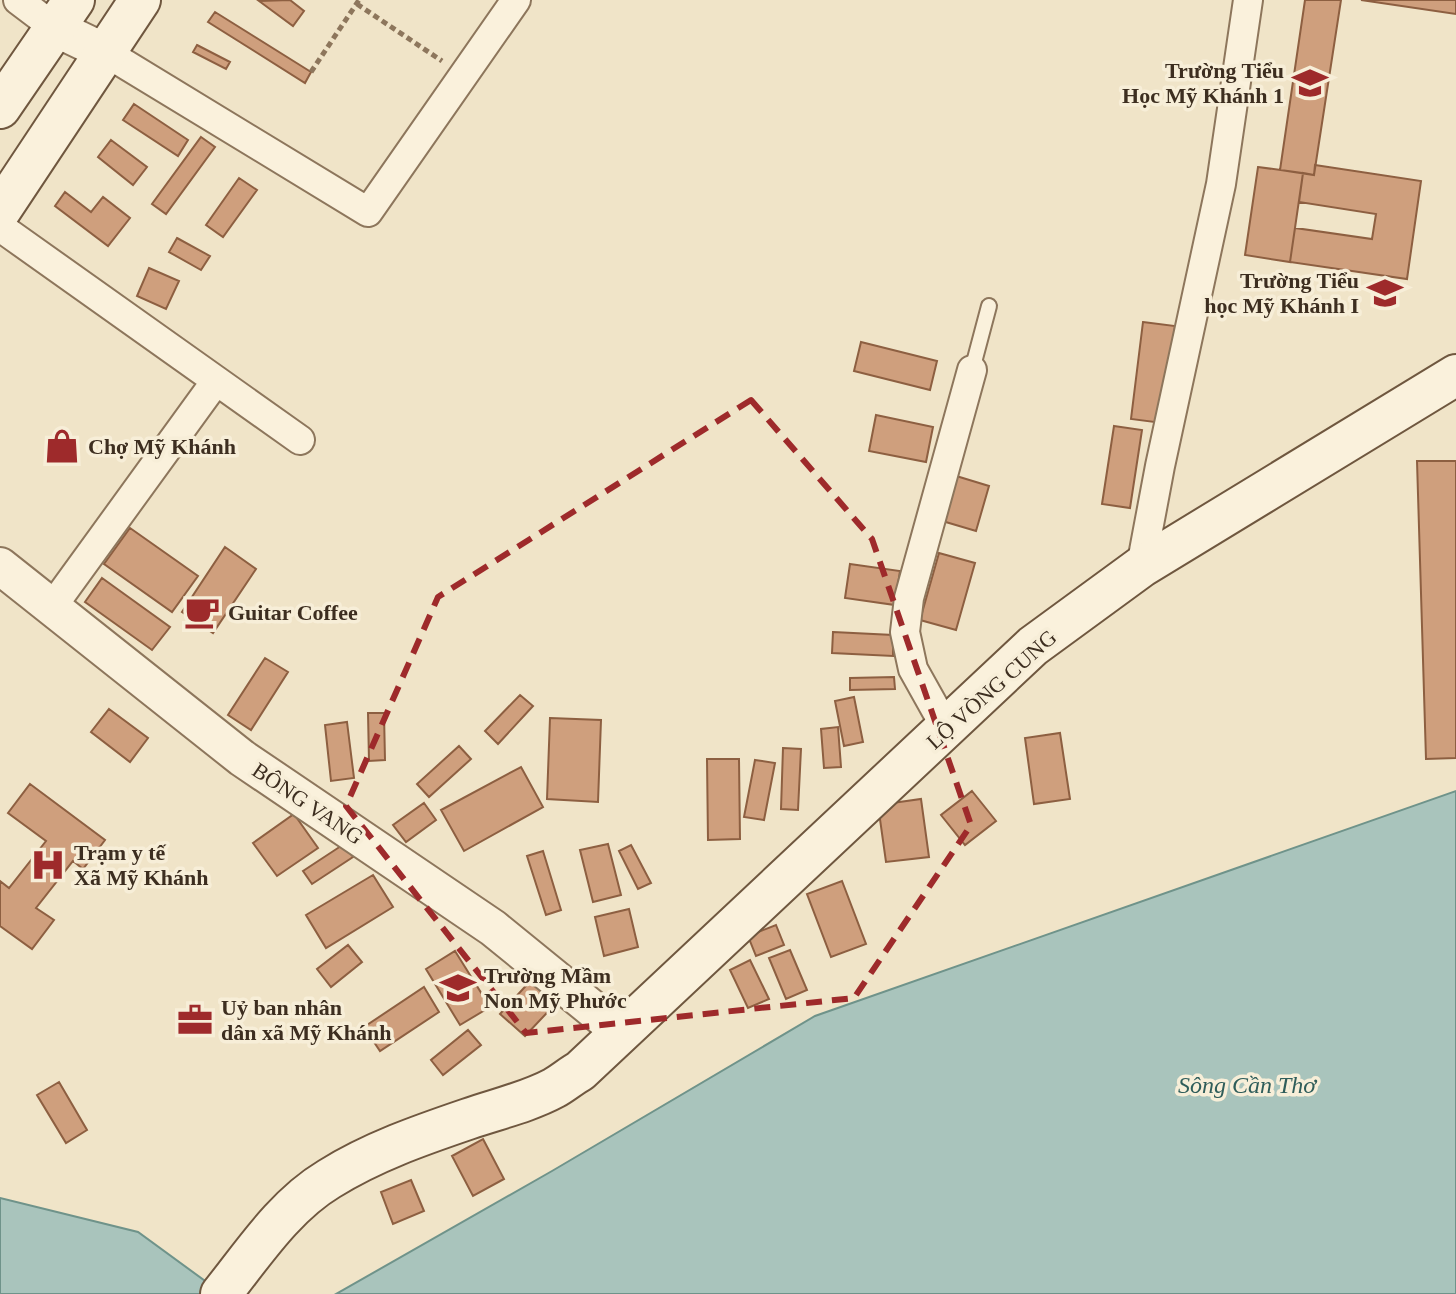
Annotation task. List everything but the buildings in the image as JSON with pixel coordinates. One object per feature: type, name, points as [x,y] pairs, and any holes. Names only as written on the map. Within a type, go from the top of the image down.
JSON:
[{"type":"main road","points":[[0,211],[140,0]]},
{"type":"main road","points":[[0,108],[64,14]]},
{"type":"main road","name":"LỘ VÒNG CUNG","points":[[221,1294],[285,1216],[328,1179],[408,1141],[554,1088],[580,1071],[1033,646],[1141,567],[1456,375]]},
{"type":"street","points":[[18,0],[64,14],[105,52],[368,212],[516,0]]},
{"type":"street","points":[[1141,567],[1221,184],[1248,0]]},
{"type":"street","points":[[0,227],[300,440]]},
{"type":"street","points":[[946,728],[913,669],[905,632],[909,598],[972,370]]},
{"type":"street","points":[[52,607],[216,381]]},
{"type":"street","name":"BÔNG VANG","points":[[0,566],[242,758],[493,928],[622,1033]]},
{"type":"lane","points":[[972,370],[989,306]]},
{"type":"path","points":[[311,72],[358,2],[463,75]]},
{"type":"highlighted area","points":[[751,400],[872,539],[971,825],[854,998],[526,1033],[346,806],[438,597]]},
{"type":"water","name":"Sông Cần Thơ","points":[[1456,791],[1456,1294],[336,1294],[815,1016]]},
{"type":"water","points":[[0,1198],[138,1232],[223,1294],[0,1294]]},
{"type":"place","name":"Trường Tiểu Học Mỹ Khánh 1","points":[[1310,83]]},
{"type":"place","name":"Trường Tiểu học Mỹ Khánh I","points":[[1385,293]]},
{"type":"place","name":"Chợ Mỹ Khánh","points":[[62,446]]},
{"type":"place","name":"Guitar Coffee","points":[[202,612]]},
{"type":"place","name":"Trạm y tế Xã Mỹ Khánh","points":[[48,865]]},
{"type":"place","name":"Trường Mầm Non Mỹ Phước","points":[[458,988]]},
{"type":"place","name":"Uỷ ban nhân dân xã Mỹ Khánh","points":[[195,1020]]}]
